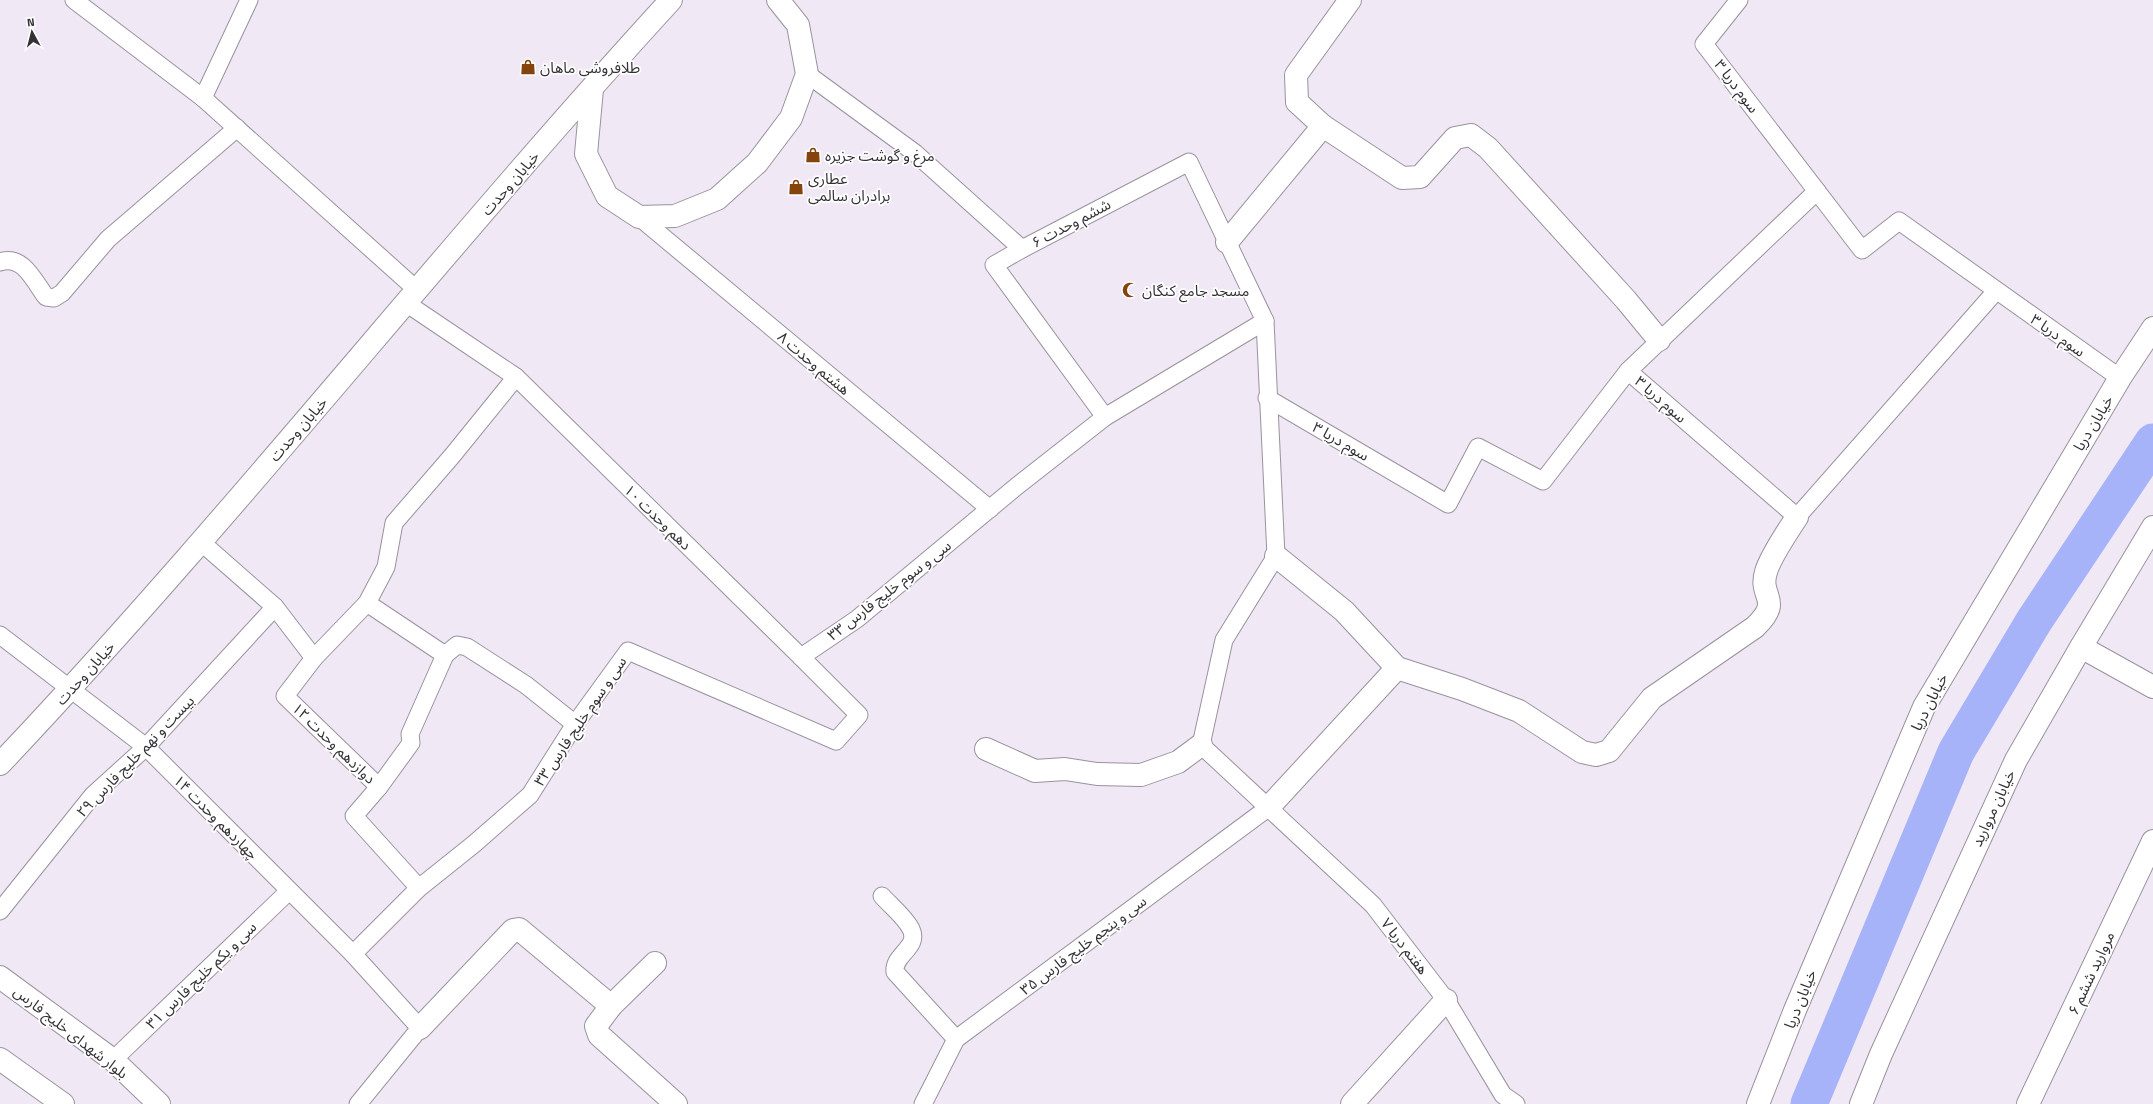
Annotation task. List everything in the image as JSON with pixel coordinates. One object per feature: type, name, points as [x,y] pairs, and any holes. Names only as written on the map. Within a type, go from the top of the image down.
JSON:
[{"type":"street","name":"خیابان وحدت","points":[[0,764],[72,689],[201,542],[411,297],[671,0]]},
{"type":"street","points":[[592,89],[586,154],[607,196],[639,217],[675,216],[717,199],[757,163],[792,118],[807,74],[798,25],[778,0]]},
{"type":"street","points":[[1350,0],[1296,75],[1297,102],[1323,126],[1402,178],[1420,177],[1455,138],[1471,135],[1488,148],[1626,300],[1659,340]]},
{"type":"street","points":[[1227,242],[1323,126]]},
{"type":"street","name":"خیابان دریا","points":[[1758,1104],[1798,1003],[1924,707],[2120,378],[2153,328]]},
{"type":"street","points":[[1276,556],[1344,611],[1397,668],[1462,689],[1519,711],[1582,752],[1596,754],[1609,750],[1652,698],[1754,628],[1767,615],[1770,598],[1764,584],[1766,570],[1797,517]]},
{"type":"street","name":"خیابان مروارید","points":[[1861,1104],[1880,1054],[2016,760],[2081,646],[2153,527]]},
{"type":"street","points":[[2081,646],[2153,687]]},
{"type":"street","points":[[1268,808],[1397,668]]},
{"type":"street","points":[[986,749],[1035,771],[1065,770],[1097,774],[1141,775],[1178,762],[1201,745]]},
{"type":"street","name":"مروارید ششم ۶","points":[[2028,1104],[2153,841]]},
{"type":"street","points":[[420,1028],[513,930],[519,929],[611,1006]]},
{"type":"street","points":[[655,964],[611,1006],[596,1026],[599,1035],[676,1104]]},
{"type":"street","name":"بلوار شهدای خلیج فارس","points":[[0,977],[113,1060],[159,1104]]},
{"type":"street","points":[[1352,1104],[1446,1000]]},
{"type":"street","points":[[0,1059],[62,1104]]},
{"type":"lane","name":"دهم وحدت ۱۰","points":[[74,0],[203,98],[237,128],[411,297],[516,378],[801,657]]},
{"type":"lane","points":[[203,98],[249,0]]},
{"type":"lane","name":"سوم دریا ۳","points":[[1739,0],[1704,44],[1862,250],[1899,221],[1996,292],[2120,378]]},
{"type":"lane","name":"ششم وحدت ۶","points":[[807,74],[915,153],[1022,249],[1189,162],[1265,321]]},
{"type":"lane","points":[[0,262],[8,259],[20,262],[46,297],[54,298],[62,293],[108,239],[237,128]]},
{"type":"lane","points":[[1628,371],[1817,191]]},
{"type":"lane","name":"هشتم وحدت ۸","points":[[639,217],[990,509]]},
{"type":"lane","points":[[1022,249],[994,265],[1105,417]]},
{"type":"lane","points":[[1797,517],[1996,292]]},
{"type":"lane","points":[[1201,745],[1224,640],[1276,556],[1267,398],[1265,321]]},
{"type":"lane","name":"سی و سوم خلیج فارس ۳۳","points":[[353,954],[419,888],[474,844],[530,795],[575,724],[628,650],[836,741],[858,715],[801,657],[857,619],[990,509],[1105,417],[1265,321]]},
{"type":"lane","name":"سوم دریا ۳","points":[[1267,398],[1448,504],[1478,447],[1543,481],[1628,371],[1797,517]]},
{"type":"lane","points":[[201,542],[275,607],[314,658],[367,603],[386,567],[394,523],[452,456],[516,378]]},
{"type":"lane","points":[[367,603],[445,655],[457,646],[467,647],[526,685],[575,724]]},
{"type":"lane","name":"بیست و نهم خلیج فارس ۲۹","points":[[0,910],[93,795],[146,748],[275,607]]},
{"type":"lane","name":"چهاردهم وحدت ۱۴","points":[[0,634],[146,748],[353,954]]},
{"type":"lane","name":"دوازدهم وحدت ۱۲","points":[[314,658],[285,696],[379,787],[412,743],[410,734],[445,655]]},
{"type":"lane","name":"هفتم دریا ۷","points":[[1201,745],[1373,906],[1446,1000],[1503,1095],[1516,1104]]},
{"type":"lane","points":[[379,787],[354,816],[419,888]]},
{"type":"lane","name":"سی و پنجم خلیج فارس ۳۵","points":[[923,1104],[956,1040],[1268,808]]},
{"type":"lane","name":"سی و یکم خلیج فارس ۳۱","points":[[113,1060],[289,891]]},
{"type":"lane","points":[[882,896],[910,928],[913,935],[912,943],[896,962],[895,972],[956,1040]]},
{"type":"lane","points":[[353,954],[420,1028],[358,1104]]},
{"type":"waterway","points":[[1809,1104],[1956,752],[2034,621],[2153,442]]},
{"type":"place","name":"طلافروشی ماهان","points":[[528,67]]},
{"type":"place","name":"مرغ و گوشت جزیره","points":[[813,155]]},
{"type":"place","name":"عطاری برادران سالمی","points":[[796,187]]},
{"type":"place","name":"مسجد جامع کنگان","points":[[1130,290]]}]
